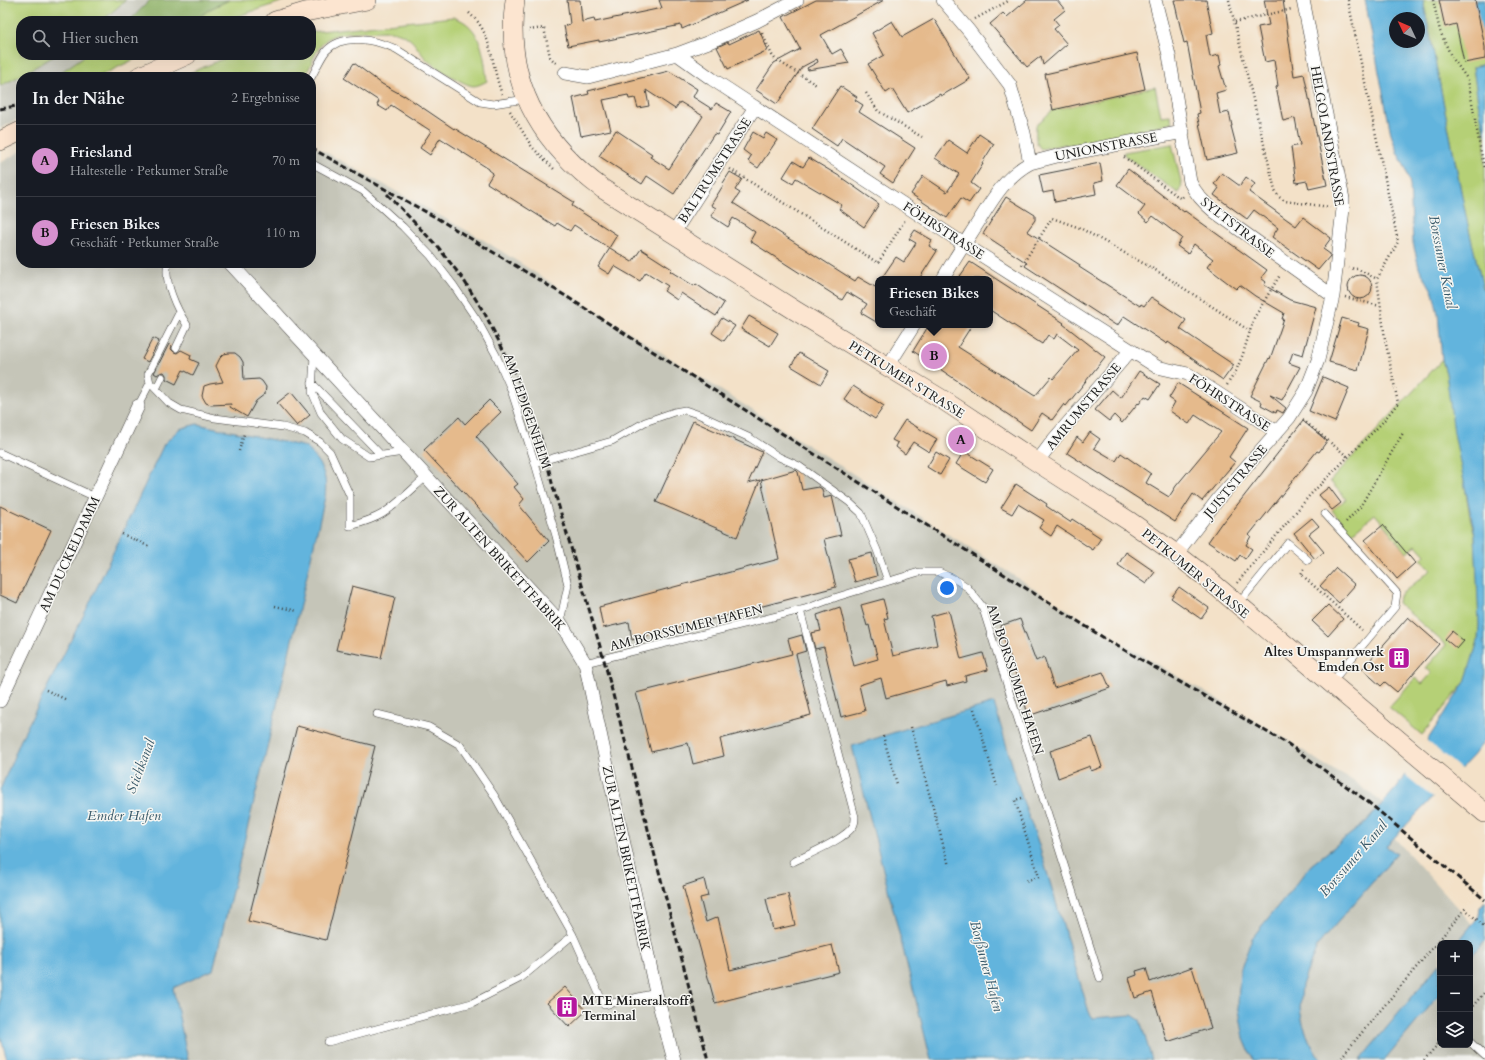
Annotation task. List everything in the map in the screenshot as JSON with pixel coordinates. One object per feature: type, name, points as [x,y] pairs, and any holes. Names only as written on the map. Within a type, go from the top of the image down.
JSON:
[{"type":"main road","points":[[294,16],[368,0]]},
{"type":"main road","name":"PETKUMER STRASSE","points":[[515,0],[512,32],[516,66],[527,99],[549,137],[565,157],[585,176],[673,234],[796,311],[888,366],[1130,521],[1176,554],[1458,790],[1481,807]]},
{"type":"main road","points":[[149,72],[176,60]]},
{"type":"main road","points":[[0,141],[16,133]]},
{"type":"street","points":[[565,73],[588,77],[677,54],[757,21],[797,0]]},
{"type":"street","points":[[943,0],[964,24],[1010,84],[1024,133],[1030,163]]},
{"type":"street","name":"SYLTSTRASSE","points":[[1155,0],[1169,55],[1183,132],[1190,182],[1194,191],[1201,200],[1215,212],[1333,296]]},
{"type":"street","name":"HELGOLANDSTRASSE","points":[[1303,3],[1343,199],[1333,296]]},
{"type":"street","name":"FÖHRSTRASSE","points":[[677,54],[712,79],[964,244],[1157,367],[1188,374],[1277,432]]},
{"type":"street","name":"BALTRUMSTRASSE","points":[[673,234],[755,107]]},
{"type":"street","name":"UNIONSTRASSE","points":[[944,276],[1006,181],[1019,169],[1042,159],[1183,132]]},
{"type":"street","name":"ZUR ALTEN BRIKETTFABRIK","points":[[235,268],[560,622],[585,663],[656,993],[674,1060]]},
{"type":"street","name":"JUISTSTRASSE","points":[[1176,554],[1219,498],[1293,412],[1306,391],[1318,360],[1333,296]]},
{"type":"street","points":[[888,366],[912,328]]},
{"type":"street","name":"AMRUMSTRASSE","points":[[1037,462],[1055,438],[1131,350]]},
{"type":"street","name":"AM DUCKELDAMM","points":[[0,701],[138,406]]},
{"type":"lane","points":[[314,72],[322,57],[330,48],[341,41],[348,39],[358,40],[385,44],[396,49],[480,102],[493,104],[527,99]]},
{"type":"lane","name":"AM LEDIGENHEIM","points":[[316,166],[363,191],[403,227],[431,256],[477,320],[496,355],[510,387],[535,463],[556,536],[568,585],[560,622]]},
{"type":"lane","points":[[167,268],[166,277],[179,313],[187,325],[176,348]]},
{"type":"lane","points":[[179,313],[148,374],[150,383],[169,403],[181,410],[215,418],[283,427],[304,433],[320,442],[330,452],[350,496],[350,526],[368,521],[381,515],[427,476]]},
{"type":"lane","points":[[314,353],[312,392],[321,413],[342,439],[369,457],[405,452]]},
{"type":"lane","points":[[156,389],[162,377]]},
{"type":"lane","points":[[138,406],[150,383]]},
{"type":"lane","points":[[312,383],[381,455]]},
{"type":"lane","points":[[535,463],[612,441],[646,422],[674,412],[685,410],[700,415],[750,438],[779,456],[799,466],[849,502],[861,513],[877,550],[888,581]]},
{"type":"lane","points":[[0,453],[95,497]]},
{"type":"lane","points":[[1325,514],[1397,592],[1395,607],[1331,683]]},
{"type":"lane","points":[[1232,600],[1288,543],[1308,560]]},
{"type":"lane","name":"AM BORSSUMER HAFEN","points":[[585,663],[604,660],[800,610],[919,572],[939,572],[958,581],[967,587],[982,606],[1100,978]]},
{"type":"lane","points":[[793,862],[830,844],[848,831],[854,826],[855,817],[800,610]]},
{"type":"lane","points":[[377,714],[429,726],[460,745],[494,795],[573,935],[604,1005],[656,993]]},
{"type":"lane","points":[[328,1042],[472,1003],[521,978],[573,935]]},
{"type":"lane","points":[[1473,1045],[1485,1056]]},
{"type":"path","points":[[964,24],[1010,0]]},
{"type":"path","points":[[1229,0],[1275,190],[1285,201],[1343,209]]},
{"type":"path","points":[[1232,600],[1310,495],[1381,424],[1398,402],[1385,339],[1377,279],[1398,242],[1348,0]]},
{"type":"path","points":[[1433,0],[1440,31],[1451,56],[1468,80],[1485,168]]},
{"type":"path","points":[[1235,22],[1303,3]]},
{"type":"path","points":[[757,21],[775,59],[818,86]]},
{"type":"path","points":[[512,32],[544,28],[550,56],[565,73]]},
{"type":"path","points":[[866,94],[878,111],[922,137]]},
{"type":"path","points":[[1109,146],[1180,198],[1194,191]]},
{"type":"path","points":[[719,162],[878,264],[912,209]]},
{"type":"path","points":[[1015,276],[1052,218],[1080,228],[1157,271],[1250,331]]},
{"type":"path","points":[[1221,396],[1236,371],[1254,318],[1287,264]]},
{"type":"path","points":[[1336,267],[1358,269],[1377,279]]},
{"type":"path","points":[[1333,296],[1380,306]]},
{"type":"path","points":[[1293,412],[1348,457]]},
{"type":"path","points":[[1339,530],[1360,507],[1403,433]]},
{"type":"path","points":[[239,452],[244,434]]},
{"type":"path","points":[[122,534],[150,547]]},
{"type":"path","points":[[1308,560],[1301,574],[1370,637]]},
{"type":"path","points":[[274,606],[298,611]]},
{"type":"path","points":[[46,690],[67,700]]},
{"type":"path","points":[[974,709],[997,786]]},
{"type":"path","points":[[911,727],[949,866]]},
{"type":"path","points":[[883,736],[897,784]]},
{"type":"path","points":[[1022,798],[1015,800],[1039,877],[1025,881]]},
{"type":"path","points":[[1339,1060],[1465,909],[1485,927]]},
{"type":"path","points":[[1473,1006],[1485,992]]},
{"type":"path","points":[[1424,1060],[1437,1045]]},
{"type":"shaded area","points":[[0,0],[150,0],[134,16],[16,16],[16,60],[79,60],[61,72],[16,72],[16,120],[0,129]]},
{"type":"shaded area","points":[[316,147],[482,239],[1114,639],[1289,741],[1323,764],[1355,782],[1383,803],[1373,814],[1472,924],[1459,940],[1437,940],[1437,967],[1360,1060],[1152,1060],[1140,1020],[1132,1015],[1093,1018],[1089,1012],[994,703],[852,746],[931,1060],[188,1060],[173,988],[213,969],[271,731],[325,497],[326,484],[119,541],[22,737],[0,790],[0,163],[16,154],[16,268],[316,268]]},
{"type":"shaded area","points":[[1485,940],[1485,1060],[1385,1060],[1437,998],[1437,1048],[1473,1048],[1473,954]]},
{"type":"green space","points":[[0,0],[126,0],[108,16],[16,16],[16,60],[47,60],[26,72],[16,72],[16,78],[0,86]]},
{"type":"green space","points":[[150,0],[229,0],[210,9],[201,16],[134,16]]},
{"type":"green space","points":[[229,0],[287,0],[238,16],[201,16],[210,9]]},
{"type":"green space","points":[[1423,0],[1473,0],[1485,59],[1485,64],[1473,67],[1485,135],[1485,296],[1468,226]]},
{"type":"green space","points":[[453,17],[463,21],[476,34],[483,52],[487,81],[477,86],[473,86],[450,75],[427,60],[414,43],[397,32],[366,31],[332,36],[322,43],[316,53],[316,31]]},
{"type":"green space","points":[[79,60],[133,60],[108,72],[61,72]]},
{"type":"green space","points":[[220,60],[313,60],[307,72],[192,72]]},
{"type":"green space","points":[[1155,87],[1161,116],[1170,115],[1172,122],[1145,129],[1140,133],[1067,147],[1066,144],[1041,149],[1037,144],[1036,125],[1053,110]]},
{"type":"green space","points":[[1172,144],[1182,186],[1178,193],[1124,155],[1124,152]]},
{"type":"green space","points":[[1442,360],[1446,373],[1470,517],[1475,535],[1479,625],[1478,641],[1465,682],[1422,735],[1389,707],[1415,678],[1422,684],[1432,673],[1426,668],[1446,645],[1398,603],[1399,596],[1431,570],[1421,559],[1425,555],[1416,545],[1407,553],[1375,514],[1351,534],[1332,510],[1346,499],[1330,481]]},
{"type":"water","name":"Borssumer Kanal","points":[[1365,0],[1423,0],[1468,226],[1485,296],[1485,740],[1473,756],[1386,846],[1397,854],[1317,946],[1302,985],[1300,1009],[1303,1024],[1309,1040],[1317,1055],[1323,1060],[1253,1060],[1244,1039],[1238,1004],[1240,971],[1252,938],[1311,865],[1366,822],[1397,787],[1465,682],[1478,641],[1479,625],[1475,535],[1454,433],[1446,373],[1442,360],[1438,314],[1433,292],[1419,268],[1413,243],[1410,185],[1406,169],[1397,152],[1391,134]]},
{"type":"water","points":[[1473,0],[1485,0],[1485,59]]},
{"type":"water","points":[[1485,64],[1485,135],[1473,67]]},
{"type":"water","name":"Emder Hafen","points":[[197,424],[307,447],[320,465],[324,475],[326,488],[271,731],[213,970],[173,988],[188,1060],[7,1060],[0,1035],[0,790],[22,737],[88,606],[164,444],[179,429]]},
{"type":"water","name":"Borßumer Hafen","points":[[994,703],[1089,1012],[1093,1018],[1132,1015],[1140,1020],[1152,1060],[931,1060],[852,746]]},
{"type":"water","points":[[1485,901],[1485,940],[1473,954],[1473,940],[1459,940],[1479,916],[1480,907]]},
{"type":"water","points":[[1437,967],[1437,998],[1385,1060],[1360,1060]]},
{"type":"pier","points":[[1426,740],[1462,770],[1434,799],[1404,774]]},
{"type":"building","points":[[567,0],[580,0],[582,22],[594,19],[595,22],[662,8],[659,0],[748,0],[682,29],[681,25],[599,42],[599,40],[568,46],[564,26],[570,24]]},
{"type":"building","points":[[816,0],[884,0],[821,35],[832,54],[841,49],[849,63],[808,70],[807,68],[818,62],[817,59],[802,67],[777,104],[756,90],[774,63],[800,49],[783,17]]},
{"type":"building","points":[[1027,0],[1057,0],[1065,10],[1054,19],[1059,25],[1054,29],[1067,44],[1043,65],[1041,56],[1027,67],[990,24],[1003,13],[1007,17]]},
{"type":"building","points":[[1174,0],[1206,0],[1213,33],[1206,35],[1210,57],[1219,55],[1221,65],[1219,66],[1226,90],[1216,93],[1220,114],[1229,112],[1238,153],[1207,160],[1197,114],[1200,113],[1187,42],[1184,43]]},
{"type":"building","points":[[1264,0],[1283,0],[1294,76],[1304,74],[1327,185],[1309,189],[1307,181],[1296,183],[1291,147],[1300,145],[1295,118],[1283,121],[1276,87],[1278,86],[1274,60],[1265,62],[1258,27],[1269,25]]},
{"type":"building","points":[[1439,0],[1475,0],[1485,47],[1485,59],[1464,63],[1456,24],[1445,27]]},
{"type":"building","points":[[934,19],[970,79],[907,113],[892,89],[886,93],[868,64],[884,55],[872,33],[892,21],[902,37]]},
{"type":"building","points":[[759,30],[768,50],[728,69],[717,47],[728,42],[729,44]]},
{"type":"building","points":[[1137,53],[1145,89],[1053,110],[1045,74]]},
{"type":"building","points":[[354,63],[382,84],[404,95],[454,129],[574,202],[572,206],[617,235],[609,248],[574,225],[570,231],[557,223],[555,226],[487,183],[493,173],[489,169],[440,138],[430,155],[420,148],[431,131],[391,105],[387,111],[377,105],[379,101],[344,78]]},
{"type":"building","points":[[669,71],[697,89],[693,97],[712,109],[716,103],[731,112],[717,135],[714,134],[674,194],[647,176],[642,184],[599,156],[616,130],[652,154],[650,157],[669,169],[703,116],[680,102],[675,109],[646,90],[649,106],[638,108],[635,98],[629,99],[628,95],[603,100],[611,130],[581,136],[573,98],[589,94],[588,91]]},
{"type":"building","points":[[840,86],[857,97],[855,100],[863,105],[859,112],[915,148],[893,183],[880,174],[885,167],[842,138],[837,146],[812,129]]},
{"type":"building","points":[[753,132],[763,138],[766,133],[777,140],[758,168],[748,161],[751,156],[743,150]]},
{"type":"building","points":[[979,134],[994,144],[971,183],[979,189],[969,203],[961,198],[947,218],[911,194],[923,176],[947,192],[959,174],[935,158],[948,140],[967,153]]},
{"type":"building","points":[[809,158],[839,176],[879,204],[864,227],[839,209],[842,205],[796,178],[793,183],[783,177],[793,161],[803,167]]},
{"type":"building","points":[[1100,163],[1103,181],[1094,183],[1096,194],[1055,202],[1053,191],[1043,193],[1039,175]]},
{"type":"building","points":[[1128,169],[1184,212],[1185,211],[1267,270],[1261,278],[1266,282],[1264,285],[1290,300],[1316,307],[1303,355],[1293,352],[1289,363],[1300,367],[1282,400],[1270,395],[1286,408],[1283,413],[1277,410],[1276,413],[1261,405],[1262,402],[1250,396],[1269,358],[1270,359],[1284,319],[1282,319],[1284,313],[1255,296],[1240,285],[1236,289],[1207,267],[1213,259],[1194,244],[1188,254],[1177,246],[1182,238],[1153,216],[1148,222],[1139,214],[1145,206],[1117,185]]},
{"type":"building","points":[[730,172],[742,179],[735,190],[740,193],[733,203],[855,281],[858,277],[875,287],[875,321],[861,313],[867,304],[847,292],[842,300],[750,241],[755,232],[745,225],[733,218],[728,227],[711,216],[716,208],[711,205],[724,184],[723,183]]},
{"type":"building","points":[[1222,173],[1240,186],[1246,177],[1255,184],[1249,192],[1296,226],[1303,217],[1331,238],[1323,249],[1330,254],[1330,256],[1318,270],[1272,237],[1278,228],[1254,210],[1247,219],[1214,195],[1219,188],[1214,184]]},
{"type":"building","points":[[1006,197],[1035,215],[1035,220],[1027,231],[1080,265],[1079,267],[1140,306],[1141,304],[1144,306],[1151,297],[1186,320],[1180,329],[1234,365],[1223,380],[1168,342],[1167,344],[1124,316],[1117,326],[1025,266],[1027,263],[983,234]]},
{"type":"building","points":[[915,230],[932,240],[929,246],[937,251],[921,276],[883,276],[896,257],[904,262],[916,243],[909,239]]},
{"type":"building","points":[[610,248],[632,262],[641,249],[672,269],[670,271],[694,286],[696,284],[724,303],[716,316],[681,293],[677,300],[664,291],[668,286],[646,272],[640,281],[614,266],[609,274],[598,267]]},
{"type":"building","points":[[970,262],[992,276],[960,276]]},
{"type":"building","points":[[1360,275],[1365,276],[1371,282],[1371,292],[1365,298],[1360,299],[1355,298],[1349,292],[1348,287],[1349,282],[1355,276]]},
{"type":"building","points":[[993,277],[1064,323],[1063,324],[1105,357],[1066,406],[1064,404],[1052,420],[1042,413],[1031,430],[913,351],[927,328],[970,328],[958,347],[1035,396],[1051,377],[1053,379],[1078,350],[1057,334],[1054,339],[1048,335],[1042,344],[993,312]]},
{"type":"building","points":[[749,316],[778,333],[770,346],[741,329]]},
{"type":"building","points":[[722,318],[735,326],[724,341],[712,333]]},
{"type":"building","points":[[1342,318],[1359,323],[1358,326],[1369,329],[1358,370],[1329,362]]},
{"type":"building","points":[[153,338],[159,341],[148,362],[142,359]]},
{"type":"building","points":[[169,344],[172,346],[171,349],[174,352],[177,353],[181,350],[191,355],[190,359],[199,363],[193,375],[183,370],[176,384],[166,379],[164,372],[157,375],[154,373]]},
{"type":"building","points":[[235,353],[243,362],[244,380],[259,379],[266,387],[265,394],[256,401],[247,417],[230,407],[231,404],[211,405],[206,403],[202,396],[204,386],[223,382],[216,366],[224,354]]},
{"type":"building","points":[[799,353],[829,371],[821,384],[791,366]]},
{"type":"building","points":[[1139,371],[1160,384],[1150,399],[1145,396],[1122,423],[1114,415],[1109,421],[1095,410],[1112,390],[1121,398]]},
{"type":"building","points":[[1323,377],[1349,388],[1335,422],[1309,411]]},
{"type":"building","points":[[1178,383],[1248,428],[1229,457],[1235,462],[1202,501],[1193,494],[1175,522],[1067,453],[1077,437],[1083,442],[1090,432],[1100,439],[1094,448],[1116,461],[1121,453],[1151,474],[1146,483],[1169,497],[1176,486],[1221,432],[1195,415],[1189,424],[1170,411],[1175,402],[1169,398]]},
{"type":"building","points":[[853,386],[884,406],[875,419],[844,399]]},
{"type":"building","points":[[291,392],[310,415],[297,426],[277,403]]},
{"type":"building","points":[[489,400],[501,412],[476,436],[518,484],[514,487],[524,499],[519,505],[549,541],[528,562],[424,450],[459,417],[465,424]]},
{"type":"building","points":[[905,420],[937,439],[929,452],[913,442],[905,454],[896,447],[898,443],[892,440]]},
{"type":"building","points":[[693,421],[762,452],[748,483],[760,480],[737,537],[656,502]]},
{"type":"building","points":[[1303,421],[1327,441],[1319,452],[1317,451],[1249,535],[1251,536],[1246,545],[1252,549],[1245,559],[1240,555],[1236,561],[1208,542],[1222,522],[1223,523]]},
{"type":"building","points":[[964,451],[993,469],[985,482],[956,464]]},
{"type":"building","points":[[936,452],[949,460],[940,475],[927,467]]},
{"type":"building","points":[[796,470],[798,472],[802,490],[819,487],[822,489],[824,498],[832,496],[841,535],[824,539],[836,587],[632,640],[629,622],[603,628],[599,607],[779,559],[761,480]]},
{"type":"building","points":[[1016,484],[1047,504],[1046,506],[1070,522],[1072,519],[1101,538],[1093,550],[1057,526],[1051,536],[1039,528],[1044,520],[1018,504],[1012,514],[1001,508]]},
{"type":"building","points":[[1329,487],[1341,503],[1332,510],[1319,495]]},
{"type":"building","points":[[0,506],[51,530],[17,603],[0,595]]},
{"type":"building","points":[[1312,518],[1319,526],[1309,534],[1324,552],[1315,559],[1294,533]]},
{"type":"building","points":[[1383,525],[1415,563],[1397,579],[1365,540]]},
{"type":"building","points":[[1126,552],[1155,572],[1146,584],[1118,565]]},
{"type":"building","points":[[872,553],[877,576],[855,582],[848,559]]},
{"type":"building","points":[[1336,568],[1355,585],[1339,603],[1320,586]]},
{"type":"building","points":[[352,586],[395,597],[381,658],[336,650]]},
{"type":"building","points":[[1179,587],[1209,608],[1201,619],[1171,598]]},
{"type":"building","points":[[883,599],[888,618],[884,619],[893,656],[937,645],[931,616],[949,611],[961,659],[983,653],[988,670],[965,676],[966,681],[947,686],[946,681],[886,698],[881,678],[859,685],[865,711],[841,717],[824,647],[815,649],[811,633],[821,631],[817,615],[840,607],[854,666],[878,659],[869,625],[867,626],[861,605]]},
{"type":"building","points":[[1328,605],[1343,619],[1328,636],[1312,621]]},
{"type":"building","name":"Altes Umspannwerk Emden Ost","points":[[1408,617],[1439,644],[1397,692],[1385,682],[1381,686],[1362,669]]},
{"type":"building","points":[[1020,619],[1036,661],[1044,657],[1054,688],[1103,672],[1110,688],[1028,716],[1024,699],[1000,626]]},
{"type":"building","points":[[1452,631],[1464,641],[1457,649],[1445,639]]},
{"type":"building","points":[[802,635],[806,651],[796,654],[811,715],[720,739],[724,756],[693,764],[688,743],[651,752],[636,693],[792,654],[788,639]]},
{"type":"building","points":[[297,726],[375,746],[326,940],[248,921]]},
{"type":"building","points":[[1092,737],[1102,767],[1091,771],[1090,766],[1058,778],[1050,751]]},
{"type":"building","points":[[704,879],[708,896],[700,898],[706,922],[718,917],[730,970],[832,945],[839,972],[715,1003],[683,886]]},
{"type":"building","points":[[788,894],[795,925],[773,930],[766,899]]},
{"type":"building","points":[[1192,967],[1211,1028],[1167,1042],[1152,992],[1135,998],[1129,978],[1137,975],[1136,971],[1146,968],[1150,982]]},
{"type":"building","name":"MTE Mineralstoff Terminal","points":[[565,987],[586,1011],[569,1027],[547,1003]]},
{"type":"railway","points":[[0,109],[16,106]]},
{"type":"railway","points":[[316,151],[435,217],[564,295],[1112,643],[1288,744],[1368,802],[1485,900]]},
{"type":"railway","points":[[387,194],[438,247],[463,279],[485,314],[517,377],[542,441],[552,483],[604,660],[708,1060]]},
{"type":"place","name":"Friesen Bikes","points":[[934,356]]},
{"type":"place","name":"Friesland","points":[[961,440]]},
{"type":"place","name":"Altes Umspannwerk Emden Ost","points":[[1399,658]]},
{"type":"place","name":"MTE Mineralstoff Terminal","points":[[567,1007]]},
{"type":"water label","name":"Stichkanal","points":[[140,766]]}]
